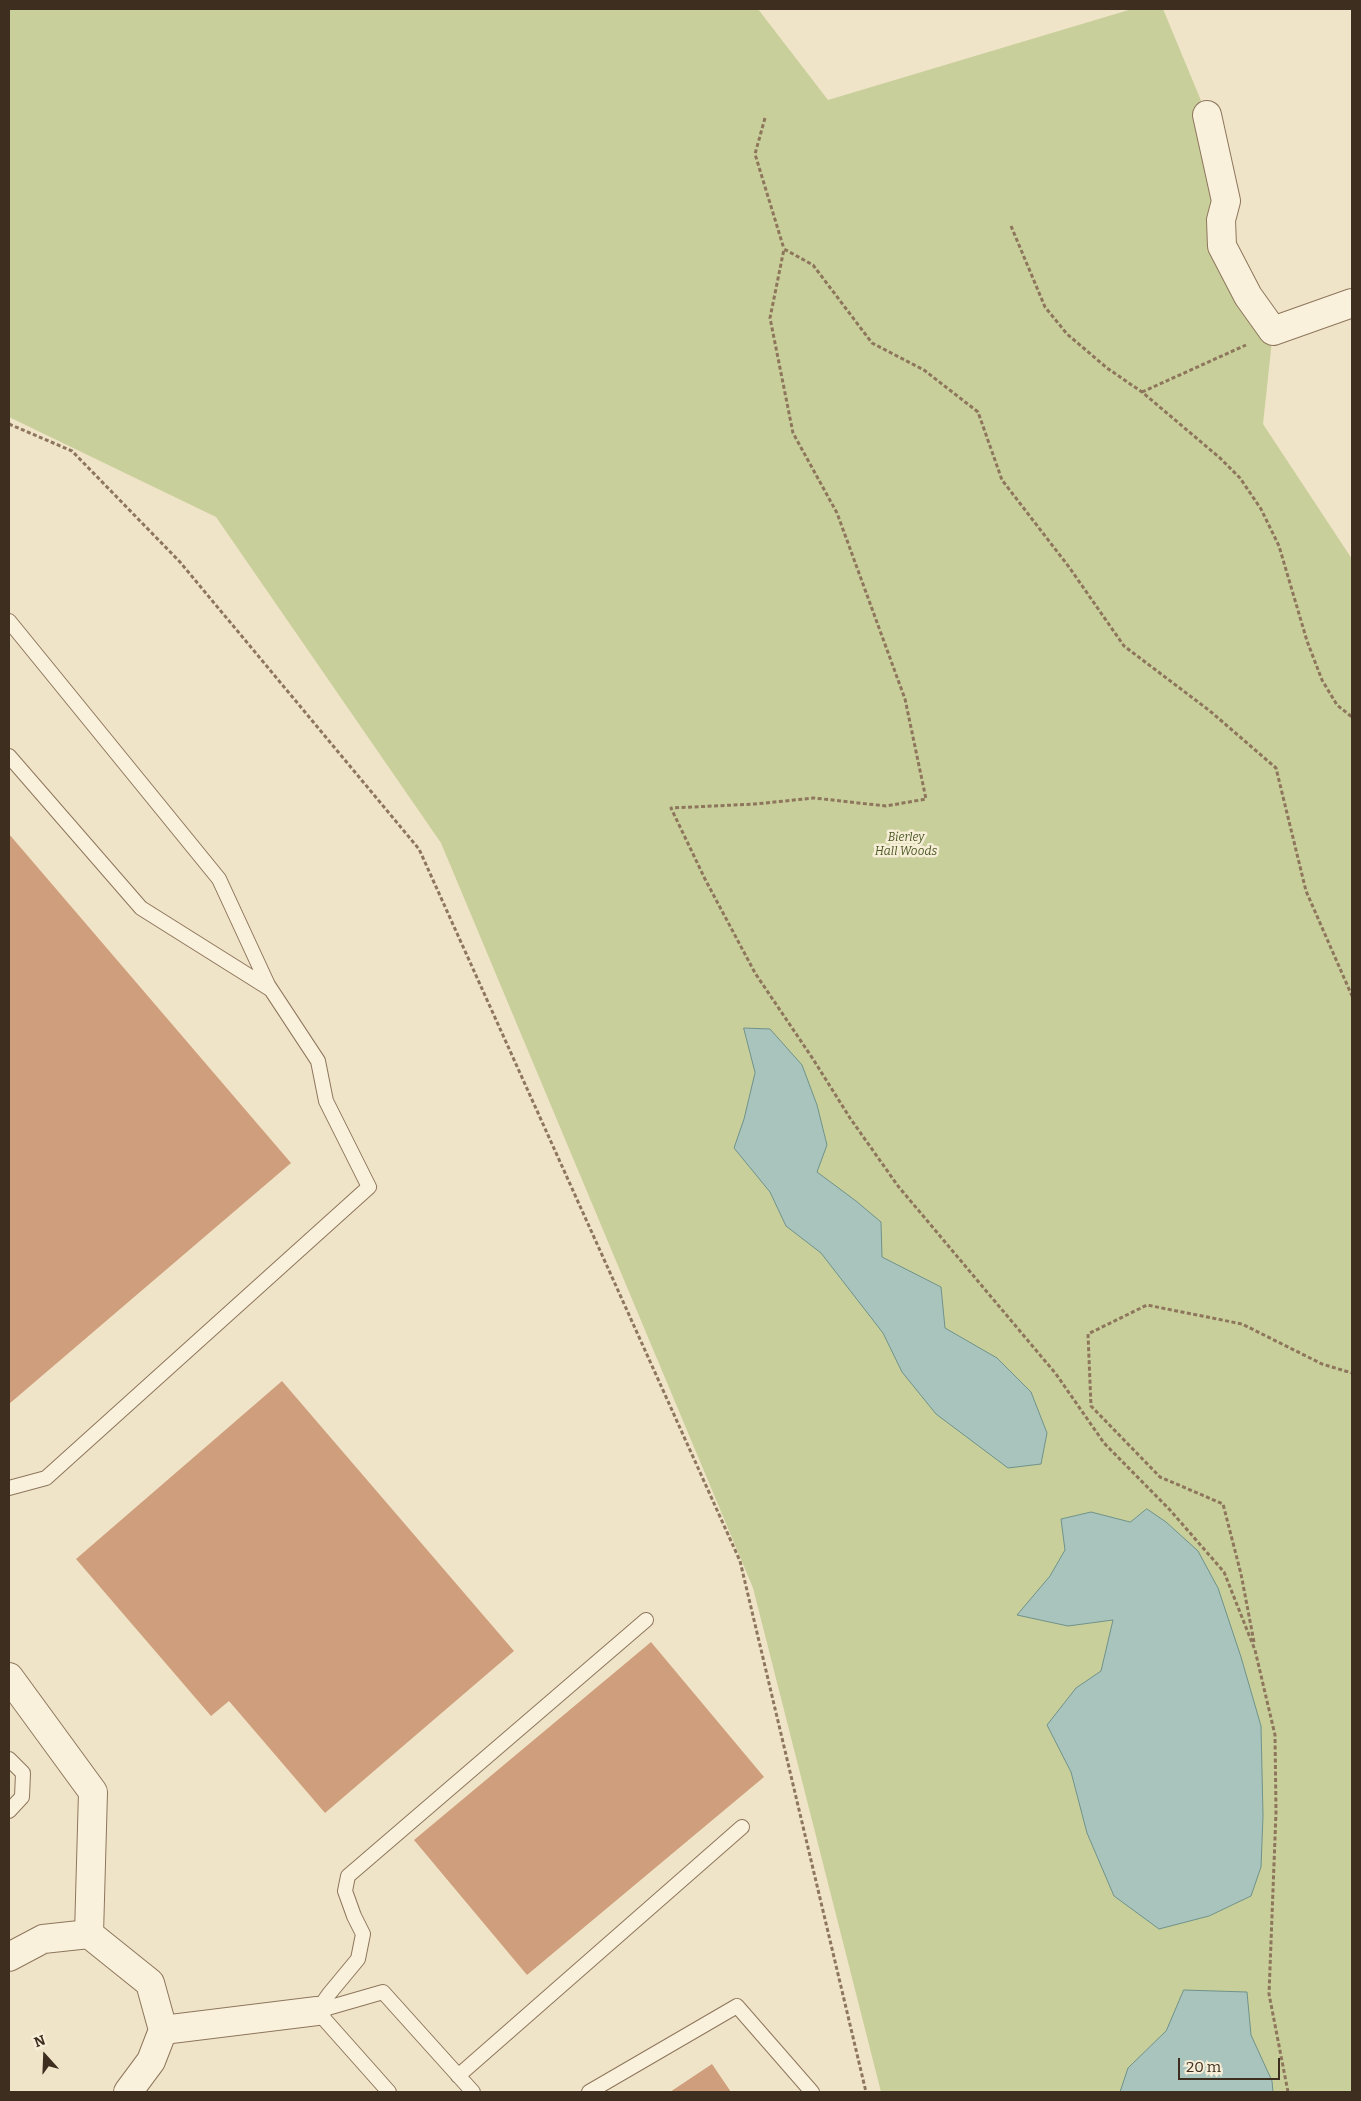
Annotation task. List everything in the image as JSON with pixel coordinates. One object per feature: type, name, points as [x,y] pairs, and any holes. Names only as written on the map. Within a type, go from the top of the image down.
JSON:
[{"type":"street","points":[[1208,115],[1226,201],[1221,220],[1222,246],[1248,296],[1273,331],[1352,303]]},
{"type":"street","points":[[9,1677],[93,1792],[89,1934]]},
{"type":"street","points":[[9,1958],[43,1938],[89,1934],[150,1983],[163,2030],[151,2061],[128,2092]]},
{"type":"street","points":[[163,2030],[317,2011]]},
{"type":"lane","points":[[9,621],[219,879],[271,990],[318,1061],[326,1101],[368,1187],[46,1478],[9,1488]]},
{"type":"lane","points":[[9,756],[141,908],[271,990]]},
{"type":"lane","points":[[317,2011],[358,1959],[363,1934],[345,1891],[348,1876],[646,1620]]},
{"type":"lane","points":[[9,1759],[23,1773],[22,1797],[9,1810]]},
{"type":"lane","points":[[458,2076],[742,1827]]},
{"type":"lane","points":[[317,2011],[383,1992],[473,2092]]},
{"type":"lane","points":[[589,2092],[737,2006],[812,2092]]},
{"type":"lane","points":[[317,2011],[389,2092]]},
{"type":"path","points":[[765,118],[755,154],[784,249],[770,318],[793,433],[837,513],[854,557],[905,700],[926,799],[886,806],[814,798],[755,804],[671,808],[705,879],[755,973],[850,1118],[898,1186],[960,1263],[1056,1374],[1104,1443],[1170,1510],[1224,1572],[1255,1650]]},
{"type":"path","points":[[1011,226],[1045,307],[1067,334],[1107,368],[1142,392],[1220,458],[1240,478],[1261,510],[1279,546],[1307,642],[1322,680],[1337,705],[1352,717]]},
{"type":"path","points":[[784,249],[813,265],[872,343],[924,370],[978,412],[1002,480],[1068,567],[1124,646],[1210,712],[1276,768],[1306,891],[1352,996]]},
{"type":"path","points":[[1142,392],[1273,331]]},
{"type":"path","points":[[9,424],[72,451],[180,562],[419,849],[740,1561],[866,2092]]},
{"type":"path","points":[[1288,2092],[1269,1994],[1276,1812],[1275,1735],[1255,1650],[1241,1574],[1223,1504],[1160,1477],[1091,1406],[1088,1334],[1147,1305],[1242,1324],[1322,1364],[1352,1373]]},
{"type":"green space","name":"Bierley Hall Woods","points":[[9,9],[758,9],[828,100],[1132,9],[1163,9],[1207,115],[1221,220],[1273,331],[1263,424],[1352,559],[1352,2092],[881,2092],[753,1588],[441,843],[216,517],[9,417]]},
{"type":"water","points":[[744,1028],[770,1029],[802,1065],[817,1105],[827,1145],[817,1172],[881,1222],[882,1257],[941,1287],[945,1328],[997,1358],[1031,1392],[1047,1433],[1041,1464],[1008,1468],[936,1414],[902,1372],[883,1333],[821,1253],[786,1226],[770,1192],[734,1148],[744,1119],[755,1073]]},
{"type":"water","points":[[1147,1509],[1166,1522],[1198,1551],[1218,1588],[1261,1726],[1263,1816],[1261,1867],[1251,1896],[1209,1916],[1159,1929],[1114,1896],[1087,1833],[1071,1772],[1047,1725],[1076,1688],[1101,1671],[1113,1620],[1068,1626],[1017,1615],[1050,1576],[1065,1550],[1061,1519],[1091,1512],[1130,1522]]},
{"type":"water","points":[[1184,1990],[1247,1992],[1251,2035],[1272,2081],[1273,2092],[1120,2092],[1128,2068],[1166,2031]]},
{"type":"building","points":[[9,834],[291,1163],[9,1404]]},
{"type":"building","points":[[282,1381],[514,1651],[325,1813],[229,1701],[211,1716],[76,1559]]},
{"type":"building","points":[[651,1642],[764,1777],[527,1975],[414,1840]]},
{"type":"building","points":[[712,2064],[731,2092],[670,2092]]}]
